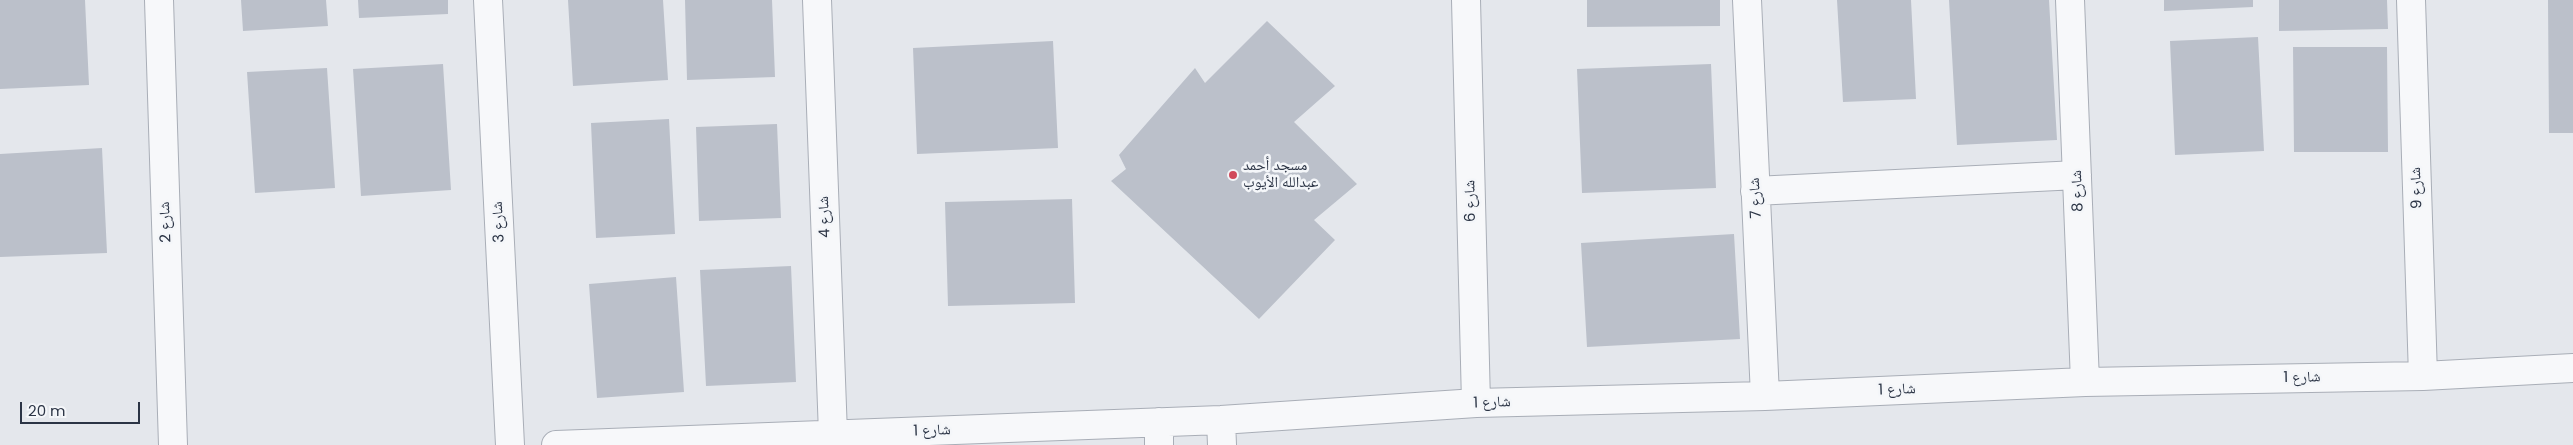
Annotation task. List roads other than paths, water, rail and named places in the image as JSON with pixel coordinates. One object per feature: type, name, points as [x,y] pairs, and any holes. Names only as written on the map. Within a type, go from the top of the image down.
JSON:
[{"type":"street","name":"شارع 2","points":[[159,0],[173,445]]},
{"type":"street","name":"شارع 3","points":[[488,0],[510,445]]},
{"type":"street","name":"شارع 4","points":[[816,0],[832,434]]},
{"type":"street","name":"شارع 7","points":[[1747,0],[1765,396]]},
{"type":"street","name":"شارع 8","points":[[2070,0],[2085,382]]},
{"type":"street","name":"شارع 9","points":[[2410,0],[2423,376]]},
{"type":"street","name":"شارع 6","points":[[1463,3],[1476,403]]},
{"type":"street","points":[[1755,191],[2077,175]]},
{"type":"street","name":"شارع 1","points":[[556,445],[832,434],[1159,434],[1222,432],[1476,403],[1765,396],[2085,382],[2423,376],[2573,368]]},
{"type":"place","name":"مسجد أحمد عبدالله الأيوب","points":[[1233,175]]}]
